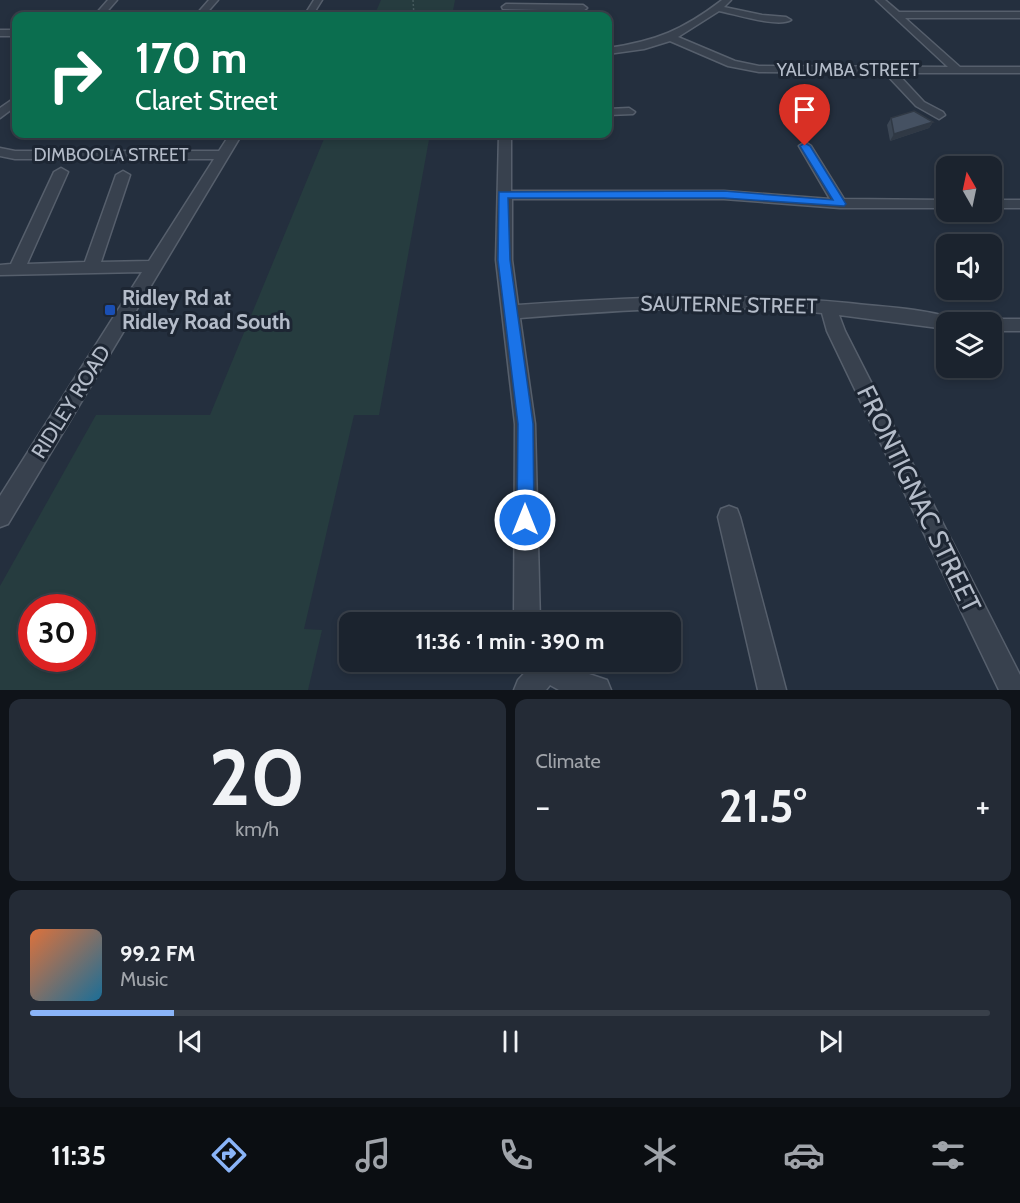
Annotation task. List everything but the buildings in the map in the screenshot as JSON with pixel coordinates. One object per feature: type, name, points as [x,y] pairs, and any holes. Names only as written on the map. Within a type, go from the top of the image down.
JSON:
[{"type":"street","points":[[102,12],[112,0]]},
{"type":"street","points":[[203,12],[214,0]]},
{"type":"street","points":[[612,50],[671,39],[692,28],[727,0]]},
{"type":"street","points":[[880,0],[959,70]]},
{"type":"street","points":[[506,8],[583,8]]},
{"type":"street","points":[[718,8],[762,18],[786,20]]},
{"type":"street","points":[[897,15],[1020,15]]},
{"type":"street","name":"YALUMBA STREET","points":[[671,39],[747,70],[1019,71]]},
{"type":"street","points":[[889,71],[920,104],[939,115]]},
{"type":"street","points":[[0,114],[12,104]]},
{"type":"street","points":[[612,112],[629,112]]},
{"type":"street","name":"RIDLEY ROAD","points":[[0,516],[233,138]]},
{"type":"street","points":[[505,138],[504,260],[525,424],[527,612]]},
{"type":"street","points":[[805,146],[840,204]]},
{"type":"street","name":"DIMBOOLA STREET","points":[[0,152],[15,155],[222,155]]},
{"type":"street","points":[[61,172],[8,270],[153,266]]},
{"type":"street","points":[[91,268],[123,175]]},
{"type":"street","points":[[503,195],[724,195],[840,204],[936,204]]},
{"type":"street","points":[[1002,204],[1020,204]]},
{"type":"street","name":"SAUTERNE STREET","points":[[511,312],[652,303],[779,303],[936,321]]},
{"type":"street","name":"FRONTIGNAC STREET","points":[[828,307],[841,342],[1013,690]]},
{"type":"street","points":[[1002,325],[1020,325]]},
{"type":"street","points":[[729,518],[772,690]]},
{"type":"street","points":[[528,690],[540,672]]},
{"type":"street","points":[[556,672],[578,686],[597,690]]},
{"type":"green space","points":[[381,0],[455,0],[453,12],[376,12]]},
{"type":"green space","points":[[324,138],[429,138],[379,415],[354,415],[304,629],[322,630],[308,690],[0,690],[0,586],[96,415],[210,415]]},
{"type":"place","name":"Ridley Rd at Ridley Road South","points":[[110,310]]},
{"type":"route","points":[[525,520],[523,392],[504,260],[503,195],[724,195],[840,204],[805,146]]}]
